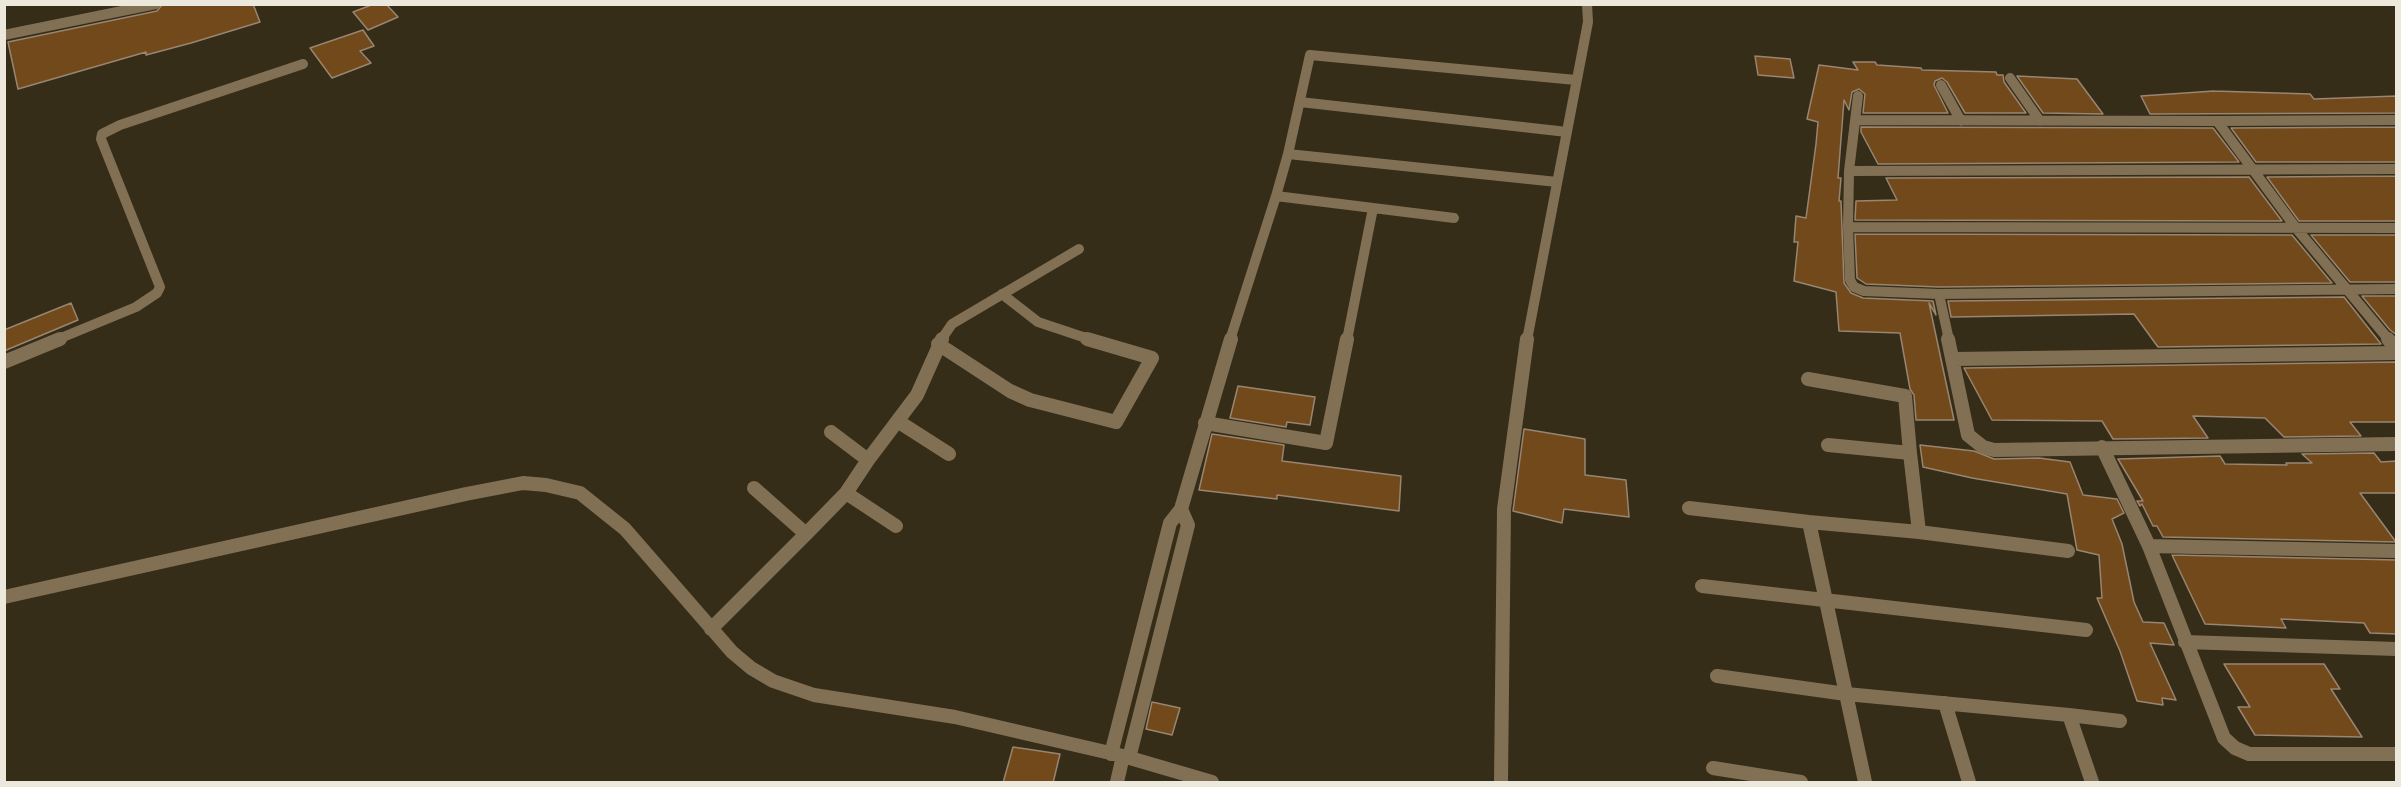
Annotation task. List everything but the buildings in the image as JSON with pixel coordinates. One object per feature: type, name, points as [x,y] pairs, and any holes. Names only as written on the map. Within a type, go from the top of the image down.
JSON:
[{"type":"street","points":[[4,35],[156,4]]},
{"type":"street","points":[[1501,783],[1504,509],[1528,332],[1588,22],[1587,4]]},
{"type":"street","points":[[1117,783],[1121,756],[1188,525],[1181,509],[1205,423],[1288,154],[1310,55],[1576,80]]},
{"type":"street","points":[[4,362],[136,307],[157,293],[160,287],[101,139],[102,134],[120,125],[303,64]]},
{"type":"street","points":[[2010,78],[2040,121]]},
{"type":"street","points":[[1941,85],[1961,121]]},
{"type":"street","points":[[1858,96],[1850,171],[1848,227],[1850,280],[1854,287],[1864,291],[1939,294],[2397,289]]},
{"type":"street","points":[[1300,102],[1567,132]]},
{"type":"street","points":[[1855,120],[2397,120]]},
{"type":"street","points":[[2217,121],[2296,228],[2349,288],[2397,351]]},
{"type":"street","points":[[1288,154],[1557,182]]},
{"type":"street","points":[[1850,171],[2397,169]]},
{"type":"street","points":[[1276,196],[1454,218]]},
{"type":"street","points":[[1205,423],[1326,443],[1372,208]]},
{"type":"street","points":[[1848,227],[2397,228]]},
{"type":"street","points":[[711,629],[846,493],[917,395],[938,344],[951,324],[1079,249]]},
{"type":"street","points":[[938,344],[1010,391],[1030,400],[1116,422],[1152,358],[1057,330],[1038,322],[1002,294]]},
{"type":"street","points":[[1939,294],[1968,435],[1976,443],[1994,450],[2397,444]]},
{"type":"street","points":[[1953,359],[2397,351]]},
{"type":"street","points":[[1808,379],[1905,396],[1919,532]]},
{"type":"street","points":[[899,422],[949,454]]},
{"type":"street","points":[[831,432],[868,460]]},
{"type":"street","points":[[1828,445],[1910,453]]},
{"type":"street","points":[[2102,447],[2149,546],[2224,738],[2235,748],[2249,754],[2397,754]]},
{"type":"street","points":[[4,597],[57,588],[523,483],[546,485],[580,493],[625,529],[711,629],[750,668],[773,681],[814,695],[955,717],[1121,756],[1212,783]]},
{"type":"street","points":[[754,488],[806,534]]},
{"type":"street","points":[[846,493],[896,526]]},
{"type":"street","points":[[1689,508],[1919,532],[2068,551]]},
{"type":"street","points":[[1809,522],[1865,783]]},
{"type":"street","points":[[2149,546],[2397,551]]},
{"type":"street","points":[[1702,586],[2086,630]]},
{"type":"street","points":[[2185,642],[2397,649]]},
{"type":"street","points":[[1717,676],[1846,694],[2120,721]]},
{"type":"street","points":[[1945,703],[1969,783]]},
{"type":"street","points":[[2069,715],[2092,783]]},
{"type":"street","points":[[1713,768],[1801,783]]}]
